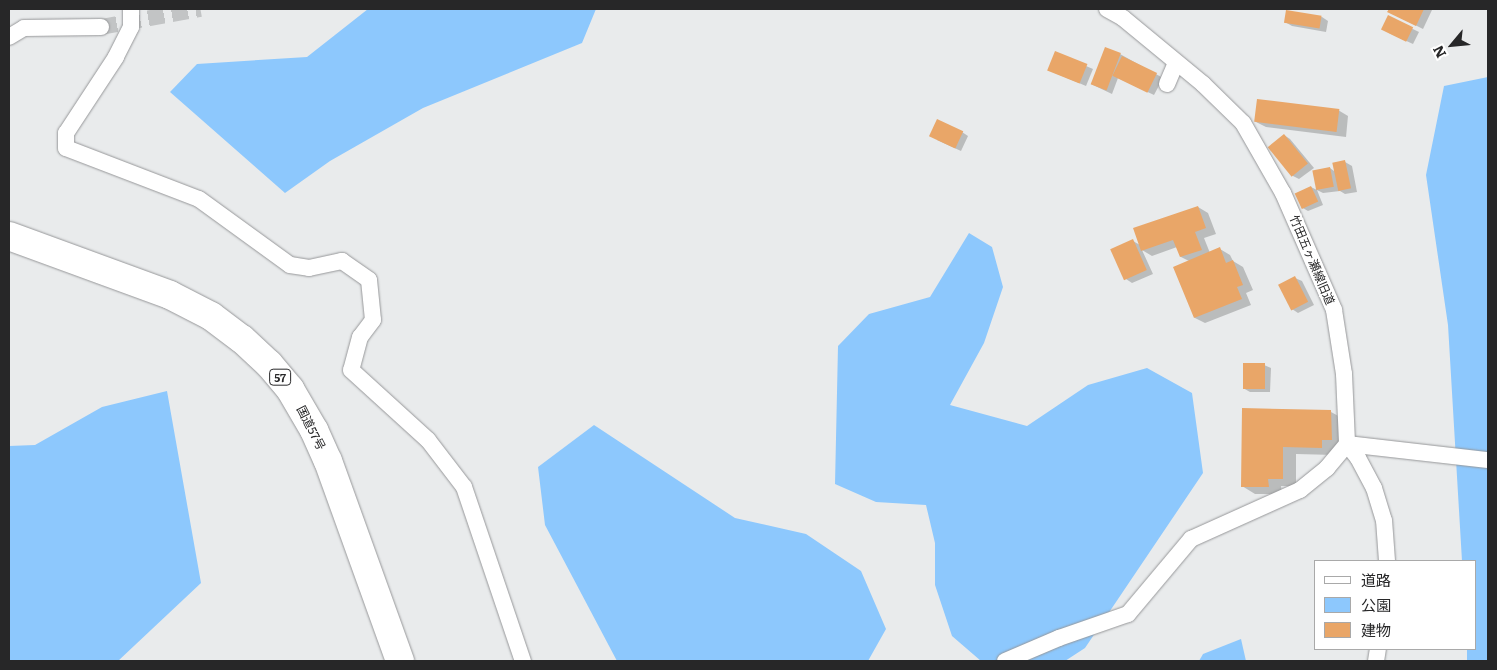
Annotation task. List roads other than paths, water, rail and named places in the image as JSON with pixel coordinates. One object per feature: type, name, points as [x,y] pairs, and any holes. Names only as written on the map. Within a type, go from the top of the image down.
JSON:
[{"type":"highway","name":"国道57号","points":[[9,236],[170,296],[218,322],[255,349],[269,364],[290,389],[314,430],[328,461],[400,661]]},
{"type":"street","points":[[131,9],[131,27],[116,57],[66,133],[66,148],[199,199],[290,265],[309,268],[342,261],[370,280],[373,320],[360,337],[351,370],[428,440],[464,487],[523,661]]},
{"type":"street","name":"竹田五ヶ瀬線旧道","points":[[1107,9],[1123,18],[1203,84],[1243,123],[1284,193],[1334,310],[1344,374],[1347,444]]},
{"type":"street","points":[[9,36],[24,28],[101,26]]},
{"type":"street","points":[[1167,84],[1176,63]]},
{"type":"street","points":[[1347,444],[1488,460]]},
{"type":"street","points":[[1347,444],[1358,458],[1374,488],[1384,520],[1387,560]]},
{"type":"street","points":[[1005,661],[1060,638],[1128,614],[1191,539],[1300,490],[1327,468],[1347,444]]},
{"type":"tunnel","points":[[101,27],[200,9]]}]
